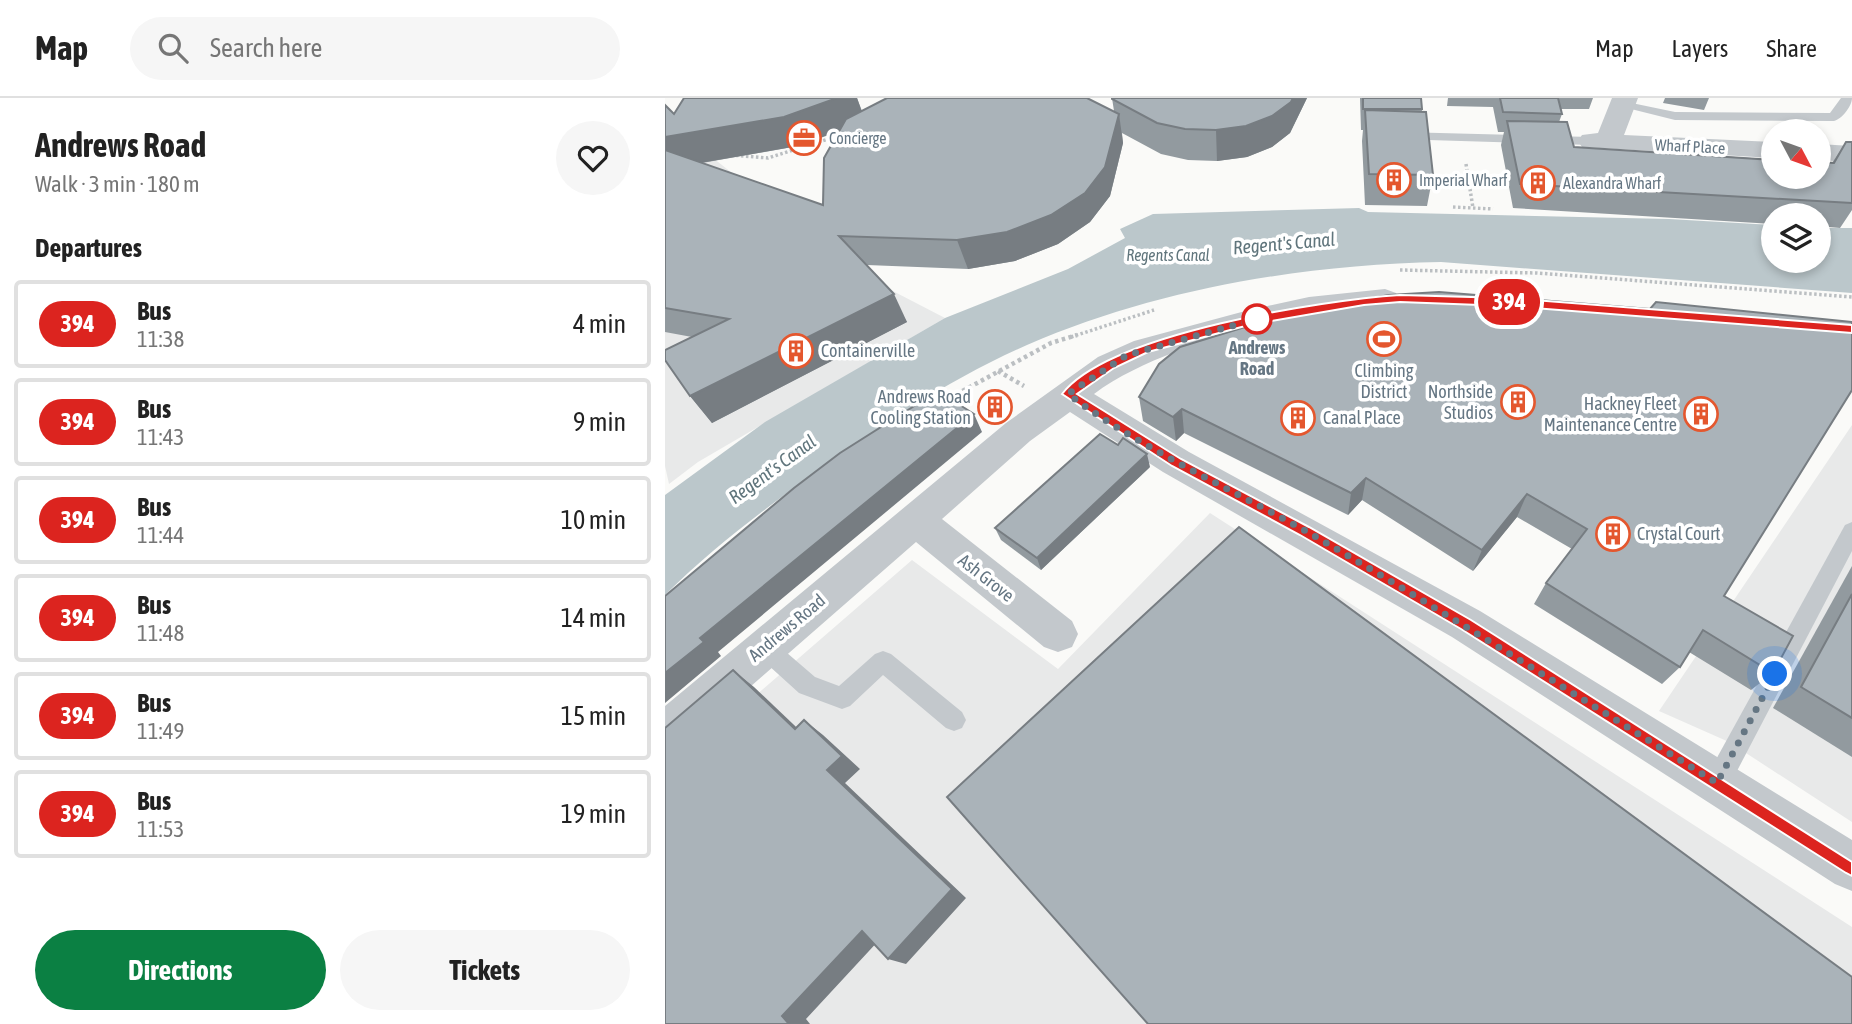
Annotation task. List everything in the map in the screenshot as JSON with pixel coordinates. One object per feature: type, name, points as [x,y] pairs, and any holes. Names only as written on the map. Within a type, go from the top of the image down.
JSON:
[{"type":"street","points":[[1600,141],[1623,102]]},
{"type":"street","name":"Wharf Place","points":[[1600,141],[1761,149]]},
{"type":"street","points":[[1831,153],[1852,154]]},
{"type":"street","name":"Andrews Road","points":[[665,733],[917,517],[1049,392],[1127,355],[1177,339],[1309,309],[1413,299]]},
{"type":"street","points":[[1049,392],[1304,531],[1466,624],[1852,867]]},
{"type":"street","name":"Ash Grove","points":[[917,517],[937,539],[1058,635]]},
{"type":"lane","points":[[1623,102],[1675,116],[1834,117],[1848,98]]},
{"type":"lane","points":[[1388,136],[1600,141]]},
{"type":"lane","points":[[1462,138],[1465,156]]},
{"type":"lane","points":[[1717,783],[1852,531]]},
{"type":"lane","points":[[764,647],[807,685],[842,698],[884,661],[954,720]]},
{"type":"path","points":[[721,150],[738,158],[768,158],[848,131]]},
{"type":"path","points":[[1465,156],[1473,208]]},
{"type":"path","points":[[1453,207],[1493,209]]},
{"type":"path","points":[[997,370],[1049,392]]},
{"type":"shaded area","points":[[665,120],[860,274],[945,318],[698,462],[669,484],[665,466]]},
{"type":"shaded area","points":[[1852,425],[1852,822],[1729,742],[1659,711]]},
{"type":"shaded area","points":[[1210,513],[1852,927],[1852,1024],[665,1024],[665,774],[912,560],[1058,669]]},
{"type":"water","name":"Regents Canal","points":[[1359,208],[1368,212],[1669,219],[1761,224],[1761,273],[1831,273],[1831,228],[1852,228],[1852,293],[1441,262],[1335,268],[1178,295],[1076,325],[971,372],[864,438],[813,474],[718,547],[665,595],[665,495],[765,422],[945,318],[1068,269],[1125,238],[1120,229],[1153,214]]},
{"type":"building","points":[[684,98],[837,98],[784,117],[665,137],[665,105],[674,114]]},
{"type":"building","points":[[887,98],[1087,98],[1119,114],[1105,167],[1085,193],[1051,215],[1007,232],[957,240],[839,236],[894,294],[690,396],[665,360],[665,350],[729,319],[665,308],[665,150],[823,205],[824,158],[846,119]]},
{"type":"building","points":[[1112,98],[1293,98],[1272,116],[1246,126],[1216,130],[1185,129],[1157,123]]},
{"type":"building","points":[[1363,98],[1421,98],[1422,109],[1363,109]]},
{"type":"building","points":[[1500,98],[1558,98],[1562,114],[1503,112]]},
{"type":"building","points":[[1365,110],[1426,112],[1433,175],[1369,174]]},
{"type":"building","points":[[1507,121],[1567,122],[1574,147],[1761,159],[1761,189],[1831,189],[1831,163],[1834,163],[1846,142],[1852,142],[1852,203],[1520,184]]},
{"type":"building","points":[[1439,292],[1650,309],[1656,302],[1852,322],[1852,390],[1724,596],[1793,636],[1773,673],[1703,630],[1680,667],[1546,583],[1587,529],[1527,494],[1482,550],[1366,478],[1351,493],[1182,409],[1173,417],[1139,397],[1159,364],[1180,347],[1291,313],[1389,295]]},
{"type":"building","points":[[938,391],[974,414],[700,638],[704,642],[665,673],[665,596],[840,453]]},
{"type":"building","points":[[1100,434],[1118,445],[1123,438],[1147,454],[1037,558],[995,528]]},
{"type":"building","points":[[1239,527],[1852,977],[1852,1024],[1148,1024],[947,797]]},
{"type":"building","points":[[1852,594],[1852,718],[1801,687]]},
{"type":"building","points":[[733,670],[795,729],[804,720],[842,756],[827,770],[952,889],[888,959],[862,931],[782,1016],[789,1024],[665,1024],[665,728]]},
{"type":"bus line","name":"394","points":[[1852,329],[1507,302],[1451,299],[1364,301],[1249,321],[1145,349],[1127,355],[1068,394],[1091,412],[1176,462],[1304,531],[1466,624],[1852,867]]},
{"type":"place","name":"Concierge","points":[[804,138]]},
{"type":"place","name":"Imperial Wharf","points":[[1394,180]]},
{"type":"place","name":"Alexandra Wharf","points":[[1538,183]]},
{"type":"place","name":"Andrews Road","points":[[1257,319]]},
{"type":"place","name":"Climbing District","points":[[1384,339]]},
{"type":"place","name":"Containerville","points":[[796,351]]},
{"type":"place","name":"Northside Studios","points":[[1518,402]]},
{"type":"place","name":"Andrews Road Cooling Station","points":[[995,407]]},
{"type":"place","name":"Hackney Fleet Maintenance Centre","points":[[1701,414]]},
{"type":"place","name":"Canal Place","points":[[1298,418]]},
{"type":"place","name":"Crystal Court","points":[[1613,534]]},
{"type":"route","points":[[1257,319],[1127,355],[1068,394],[1091,412],[1176,462],[1304,531],[1466,624],[1717,783],[1775,674]]},
{"type":"water label","name":"Regent's Canal","points":[[1284,243]]},
{"type":"water label","name":"Regent's Canal","points":[[772,469]]}]
